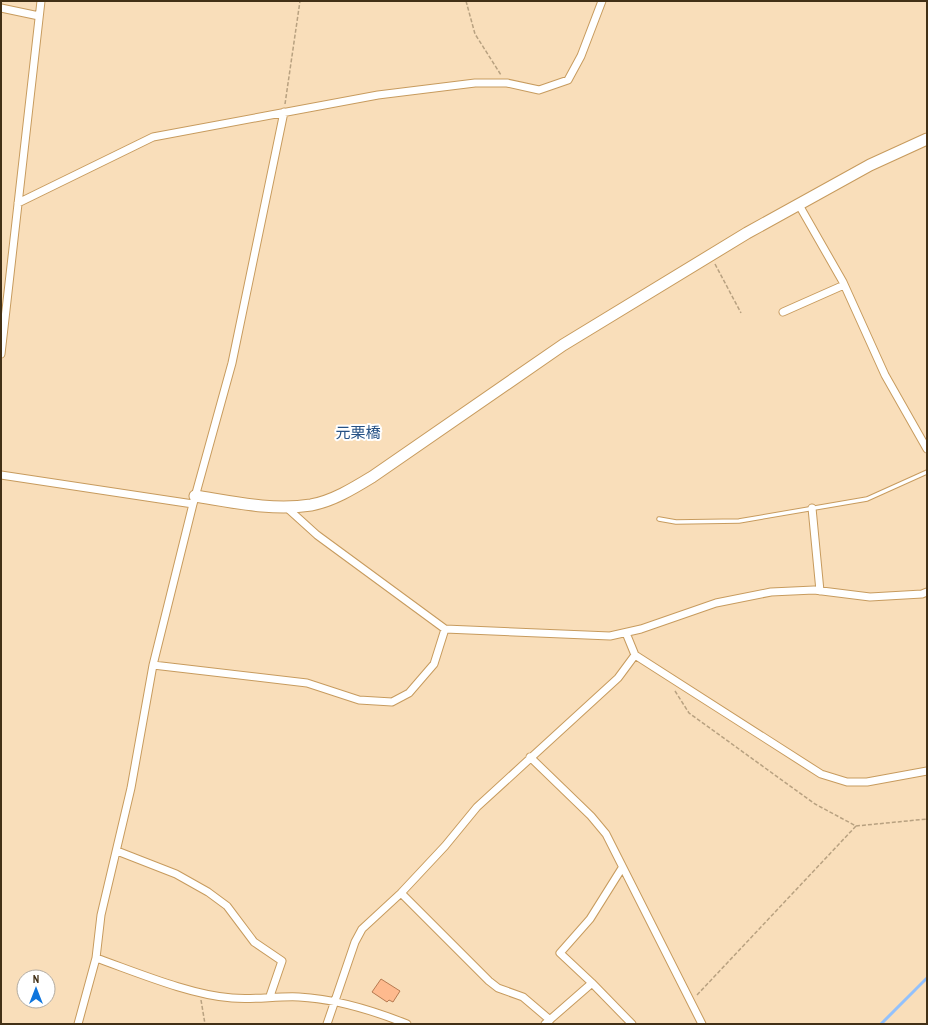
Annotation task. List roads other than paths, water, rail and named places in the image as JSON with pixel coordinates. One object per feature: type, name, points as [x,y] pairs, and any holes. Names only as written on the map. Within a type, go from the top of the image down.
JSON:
[{"type":"street","points":[[1,354],[41,1]]},
{"type":"street","points":[[18,203],[153,137],[378,95],[475,83],[507,84],[539,90],[568,80],[581,56],[602,1]]},
{"type":"street","points":[[1,8],[39,16]]},
{"type":"street","points":[[78,1024],[96,958],[101,915],[131,788],[153,665],[194,500],[232,363],[284,112]]},
{"type":"street","points":[[1,475],[194,500],[263,507],[312,505],[332,498],[372,477],[546,356],[748,232],[877,162],[927,139]]},
{"type":"street","points":[[799,204],[844,285],[885,374],[927,449]]},
{"type":"street","points":[[783,312],[844,285]]},
{"type":"street","points":[[286,507],[317,535],[445,629],[610,636],[716,603],[771,592],[820,591],[870,597],[922,594],[927,592]]},
{"type":"street","points":[[812,508],[820,591]]},
{"type":"street","points":[[153,665],[307,683],[359,700],[392,702],[408,693],[434,664],[445,629]]},
{"type":"street","points":[[626,632],[635,655],[821,774],[847,782],[867,782],[927,771]]},
{"type":"street","points":[[327,1024],[355,942],[362,929],[400,893],[445,846],[477,807],[618,678],[635,655]]},
{"type":"street","points":[[530,758],[591,816],[606,834],[702,1024]]},
{"type":"street","points":[[117,851],[176,874],[208,892],[227,906],[254,942],[282,961],[270,996]]},
{"type":"street","points":[[622,868],[590,919],[560,953],[632,1024]]},
{"type":"street","points":[[400,893],[489,981],[498,988],[522,996],[547,1022],[592,983]]},
{"type":"street","points":[[96,958],[199,992],[233,998],[270,996],[299,997],[335,1001],[366,1009],[407,1024]]},
{"type":"lane","points":[[659,519],[676,522],[739,521],[867,499],[927,472]]},
{"type":"waterway","points":[[881,1024],[927,978]]},
{"type":"district","name":"元栗橋","points":[[358,432]]}]
